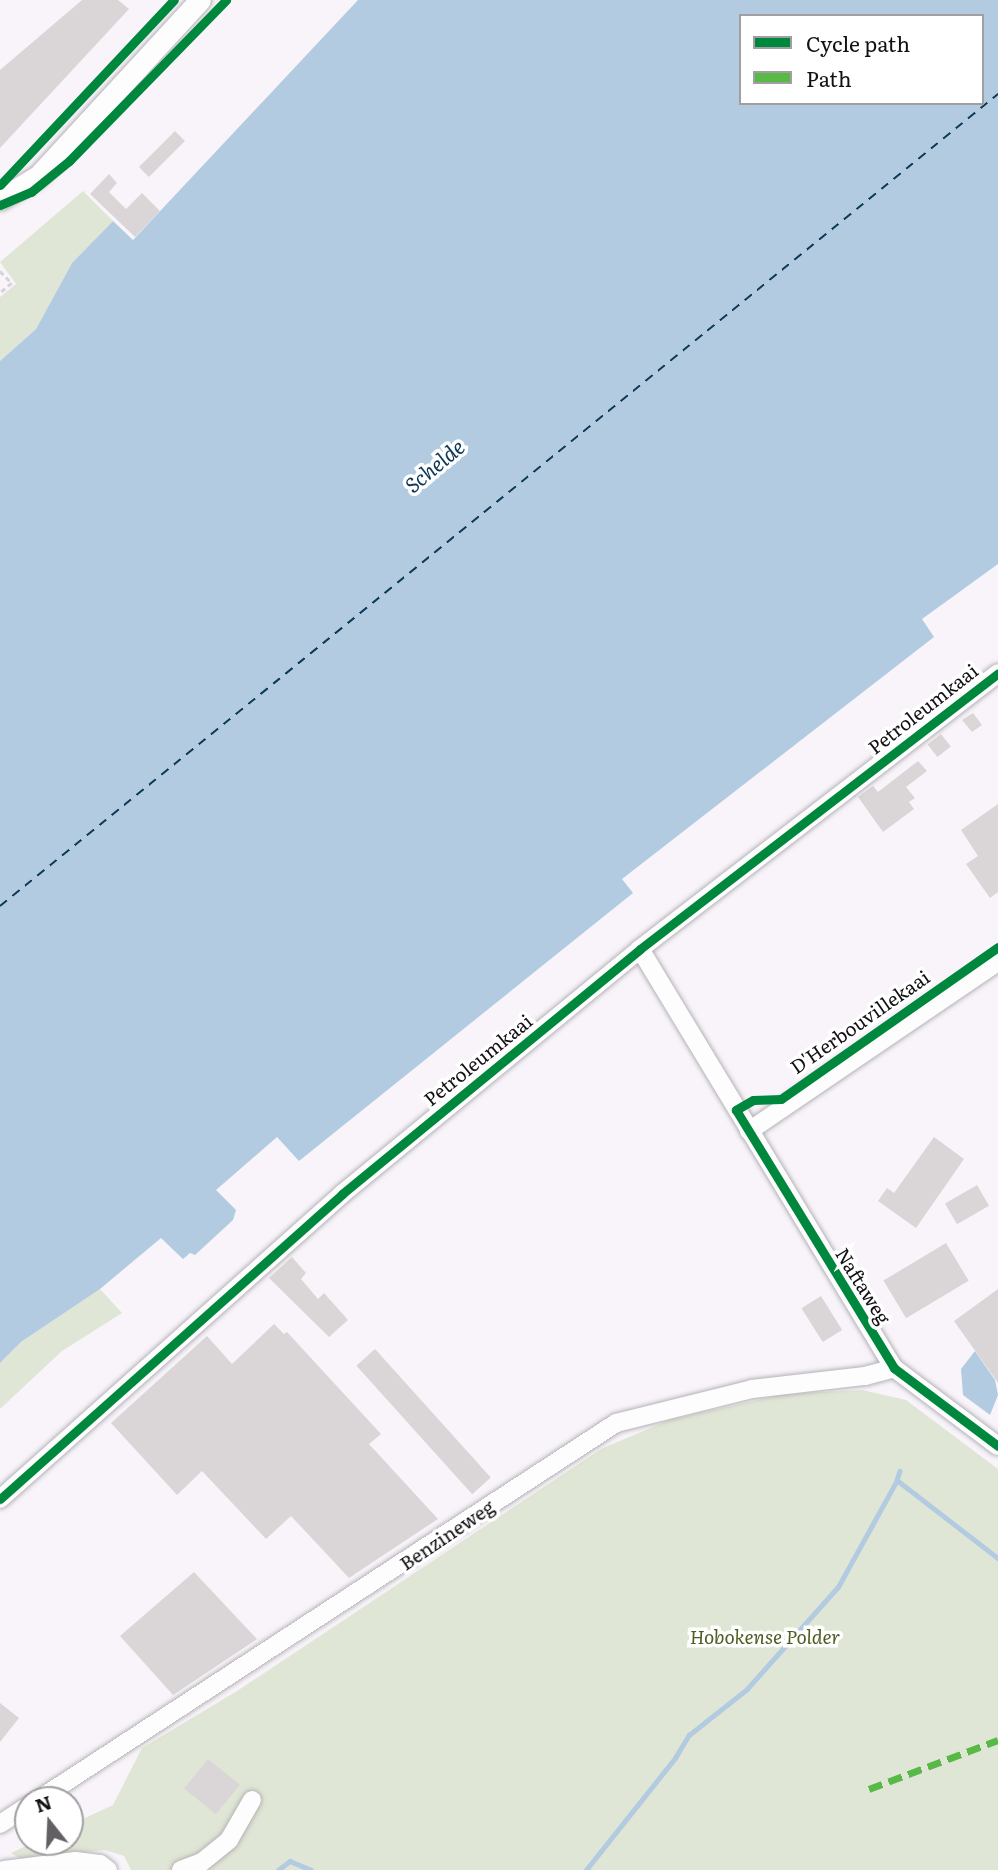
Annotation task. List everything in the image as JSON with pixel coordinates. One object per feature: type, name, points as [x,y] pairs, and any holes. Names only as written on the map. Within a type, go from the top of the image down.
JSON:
[{"type":"street","points":[[0,199],[38,176],[200,0]]},
{"type":"street","name":"Petroleumkaai","points":[[0,1499],[342,1194],[640,949],[997,677]]},
{"type":"street","name":"Naftaweg","points":[[640,949],[894,1368],[998,1446]]},
{"type":"street","name":"D'Herbouvillekaai","points":[[749,1131],[998,962]]},
{"type":"street","name":"Benzineweg","points":[[59,1786],[616,1423],[752,1389],[865,1376],[894,1368]]},
{"type":"street","points":[[181,1870],[202,1862],[229,1840],[252,1800]]},
{"type":"street","points":[[4,1870],[75,1861],[100,1864],[108,1870]]},
{"type":"path","points":[[0,271],[12,283],[0,293]]},
{"type":"green space","points":[[83,191],[113,221],[72,263],[36,329],[0,361],[0,297],[16,284],[0,262]]},
{"type":"green space","points":[[100,1289],[122,1313],[62,1351],[0,1409],[0,1363],[21,1342]]},
{"type":"green space","name":"Hobokense Polder","points":[[862,1390],[906,1400],[998,1469],[998,1870],[131,1870],[124,1856],[105,1850],[84,1852],[84,1818],[113,1805],[142,1748],[237,1691],[601,1449],[669,1420],[784,1394]]},
{"type":"green space","name":"Hobokense Polder","points":[[16,1856],[49,1856],[21,1859]]},
{"type":"water","name":"Schelde","points":[[358,0],[998,0],[998,564],[922,619],[934,637],[622,879],[633,893],[299,1161],[277,1137],[216,1190],[236,1210],[233,1220],[195,1255],[190,1253],[183,1259],[161,1238],[100,1289],[21,1342],[0,1363],[0,361],[36,329],[72,263],[113,221],[133,240]]},
{"type":"water","points":[[975,1351],[995,1380],[998,1395],[990,1415],[963,1395],[961,1369]]},
{"type":"building","points":[[82,0],[118,0],[129,9],[0,148],[0,70]]},
{"type":"building","points":[[175,131],[185,141],[149,177],[139,167]]},
{"type":"building","points":[[109,174],[117,183],[109,192],[126,209],[142,193],[160,211],[135,237],[90,194]]},
{"type":"building","points":[[973,713],[982,725],[972,732],[962,720]]},
{"type":"building","points":[[941,734],[951,747],[937,757],[928,744]]},
{"type":"building","points":[[918,761],[927,771],[906,787],[915,798],[909,802],[914,809],[883,832],[858,797],[873,786],[878,792]]},
{"type":"building","points":[[998,804],[998,892],[990,898],[966,864],[978,856],[961,830]]},
{"type":"building","points":[[934,1137],[964,1159],[916,1228],[878,1201],[887,1188],[894,1193]]},
{"type":"building","points":[[977,1185],[989,1206],[957,1224],[945,1204]]},
{"type":"building","points":[[946,1243],[969,1281],[906,1318],[883,1281]]},
{"type":"building","points":[[292,1257],[306,1273],[301,1279],[318,1299],[324,1293],[348,1320],[329,1337],[269,1278]]},
{"type":"building","points":[[998,1289],[998,1383],[954,1321]]},
{"type":"building","points":[[821,1296],[842,1330],[823,1342],[801,1308]]},
{"type":"building","points":[[274,1324],[284,1334],[287,1332],[381,1434],[369,1444],[438,1519],[349,1578],[291,1516],[266,1539],[202,1471],[177,1495],[111,1423],[207,1336],[232,1364]]},
{"type":"building","points":[[375,1349],[491,1478],[472,1494],[356,1366]]},
{"type":"building","points":[[194,1572],[257,1639],[173,1695],[120,1636]]},
{"type":"building","points":[[0,1703],[19,1718],[0,1742]]},
{"type":"building","points":[[208,1759],[240,1785],[216,1814],[184,1789]]},
{"type":"waterway","points":[[900,1471],[897,1480],[998,1558]]},
{"type":"waterway","points":[[586,1870],[675,1758],[689,1735],[747,1689],[838,1587],[897,1480]]},
{"type":"waterway","points":[[278,1870],[290,1861],[311,1870]]},
{"type":"ferry route","points":[[0,906],[998,94]]},
{"type":"marked path","points":[[869,1789],[998,1740]]},
{"type":"cycle path","points":[[0,185],[174,0]]},
{"type":"cycle path","points":[[0,205],[31,192],[69,161],[226,0]]},
{"type":"cycle path","points":[[0,1499],[342,1194],[640,949],[998,673]]},
{"type":"cycle path","points":[[998,947],[781,1099],[753,1100],[736,1110],[894,1368],[998,1446]]}]
